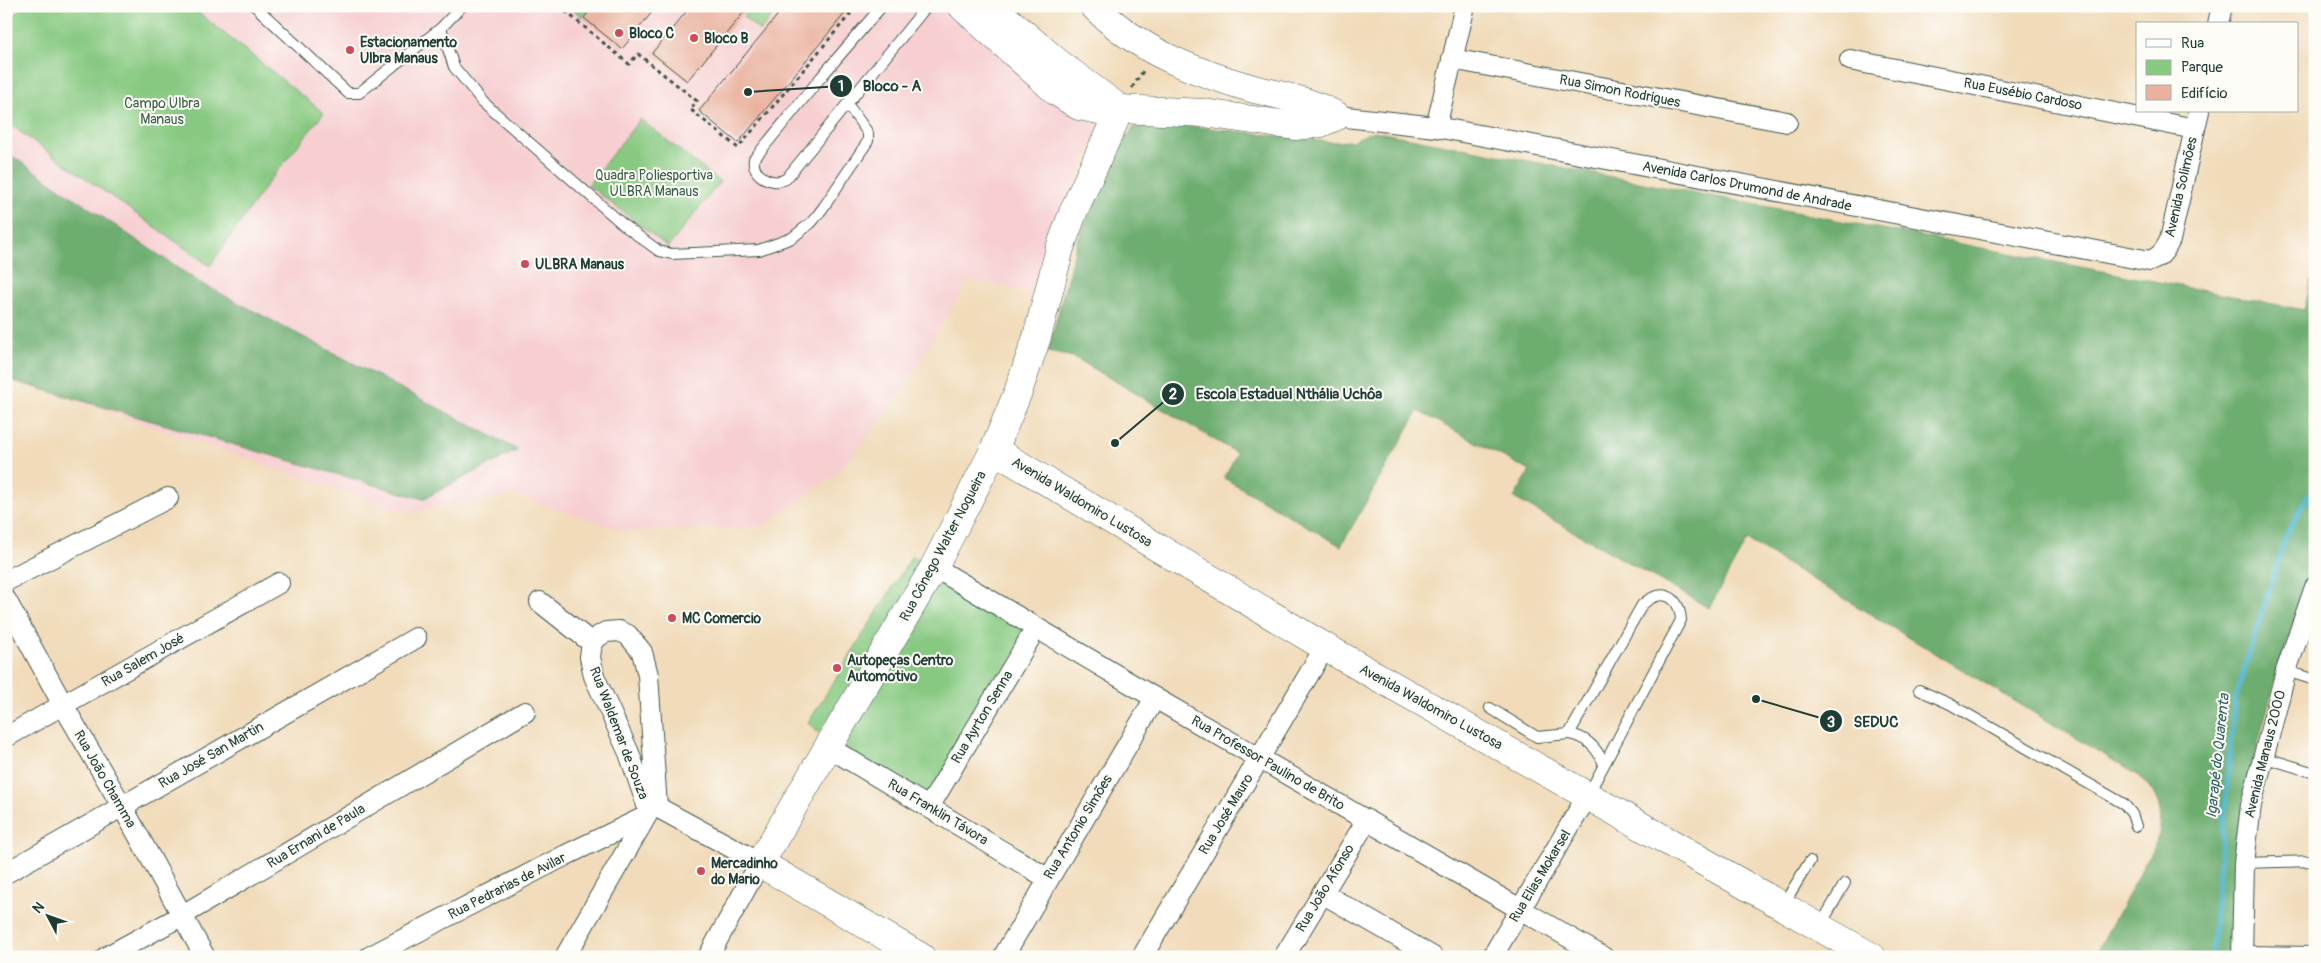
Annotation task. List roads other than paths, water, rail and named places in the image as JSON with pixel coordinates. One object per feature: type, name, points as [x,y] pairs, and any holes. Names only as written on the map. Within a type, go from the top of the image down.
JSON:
[{"type":"street","name":"Avenida Carlos Drumond de Andrade","points":[[1094,6],[1132,39],[1154,53],[1207,75],[1305,102],[1337,116],[1436,127],[2141,260],[2156,259]]},
{"type":"street","points":[[1436,127],[1465,6]]},
{"type":"street","points":[[2218,22],[2222,6]]},
{"type":"street","name":"Avenida Carlos Drumond de Andrade","points":[[974,8],[1058,92],[1079,106],[1099,110],[1204,112],[1295,126],[1321,124],[1337,116]]},
{"type":"street","name":"Rua Simon Rodrigues","points":[[1452,59],[1787,122]]},
{"type":"street","name":"Rua Eusébio Cardoso","points":[[1850,60],[2136,109]]},
{"type":"street","name":"Rua Cônego Walter Nogueira","points":[[708,957],[760,864],[934,567],[994,450],[1018,392],[1037,337],[1060,248],[1074,210],[1120,109]]},
{"type":"street","name":"Rua Eusébio Cardoso","points":[[2151,112],[2197,120]]},
{"type":"street","name":"Avenida Solimões","points":[[2156,259],[2165,251],[2170,240],[2197,120]]},
{"type":"street","name":"Avenida Waldomiro Lustosa","points":[[994,450],[1325,647],[1872,957]]},
{"type":"street","points":[[6,581],[168,498]]},
{"type":"street","name":"Rua Professor Paulino de Brito","points":[[934,567],[1155,698],[1603,957]]},
{"type":"street","name":"Rua Salem José","points":[[6,737],[280,583]]},
{"type":"street","name":"Avenida Manaus 2000","points":[[2242,954],[2244,863],[2250,805],[2286,671],[2314,593]]},
{"type":"street","name":"Rua João Chamma","points":[[6,600],[205,957]]},
{"type":"street","points":[[540,602],[592,643]]},
{"type":"street","name":"Rua Ayrton Senna","points":[[929,807],[1036,628]]},
{"type":"street","name":"Rua Waldemar de Souza","points":[[566,957],[651,812],[648,675],[642,652],[628,635],[618,632],[606,632],[592,643],[590,657],[594,676],[629,753],[651,812]]},
{"type":"street","name":"Rua José San Martin","points":[[6,874],[416,638]]},
{"type":"street","name":"Rua José Mauro","points":[[1142,957],[1325,647]]},
{"type":"street","name":"Rua Antonio Simões","points":[[1003,957],[1047,878],[1155,698]]},
{"type":"street","name":"Rua Ernani de Paula","points":[[106,957],[181,916],[525,712]]},
{"type":"street","name":"Rua Franklin Távora","points":[[828,747],[1047,878]]},
{"type":"street","name":"Rua Elias Mokarsel","points":[[1492,957],[1588,795]]},
{"type":"street","points":[[651,812],[760,864],[921,957]]},
{"type":"street","name":"Rua Pedrarias de Avilar","points":[[369,957],[651,812]]},
{"type":"street","name":"Rua João Afonso","points":[[1284,957],[1367,820]]},
{"type":"street","points":[[1322,893],[1433,957]]},
{"type":"lane","points":[[254,6],[348,93],[359,93],[441,28],[462,6]]},
{"type":"lane","points":[[882,6],[757,156],[754,162],[756,171],[769,182],[776,183],[786,179],[927,6]]},
{"type":"lane","points":[[441,28],[454,67],[483,102],[626,227],[659,251],[672,254],[759,250],[792,238],[812,222],[868,141],[868,133],[848,105]]},
{"type":"lane","points":[[1569,734],[1642,605],[1652,596],[1663,595],[1673,599],[1680,610],[1681,620],[1588,795]]},
{"type":"lane","points":[[2286,671],[2315,680]]},
{"type":"lane","points":[[1919,690],[1950,704],[2124,804],[2132,814],[2136,826]]},
{"type":"lane","points":[[1490,708],[1537,737],[1569,734],[1579,736],[1590,742],[1600,753],[1604,764]]},
{"type":"lane","points":[[2263,756],[2315,773]]},
{"type":"lane","points":[[1783,905],[1810,861]]},
{"type":"lane","points":[[2244,863],[2315,861]]},
{"type":"lane","points":[[1820,926],[1845,883]]},
{"type":"lane","points":[[2242,954],[2315,952]]},
{"type":"waterway","name":"Igarapé do Quarenta","points":[[2211,957],[2235,699],[2286,535],[2315,483]]},
{"type":"place","name":"Bloco C","points":[[619,33]]},
{"type":"place","name":"Bloco B","points":[[694,38]]},
{"type":"place","name":"Estacionamento Ulbra Manaus","points":[[350,50]]},
{"type":"place","name":"Bloco - A","points":[[748,92]]},
{"type":"place","name":"ULBRA Manaus","points":[[525,264]]},
{"type":"place","name":"Escola Estadual Nthália Uchôa","points":[[1115,443]]},
{"type":"place","name":"MC Comercio","points":[[672,618]]},
{"type":"place","name":"Autopeças Centro Automotivo","points":[[837,668]]},
{"type":"place","name":"SEDUC","points":[[1756,699]]},
{"type":"place","name":"Mercadinho do Mario","points":[[701,871]]},
{"type":"park label","name":"Campo Ulbra Manaus","points":[[162,112]]},
{"type":"park label","name":"Quadra Poliesportiva ULBRA Manaus","points":[[654,184]]}]
